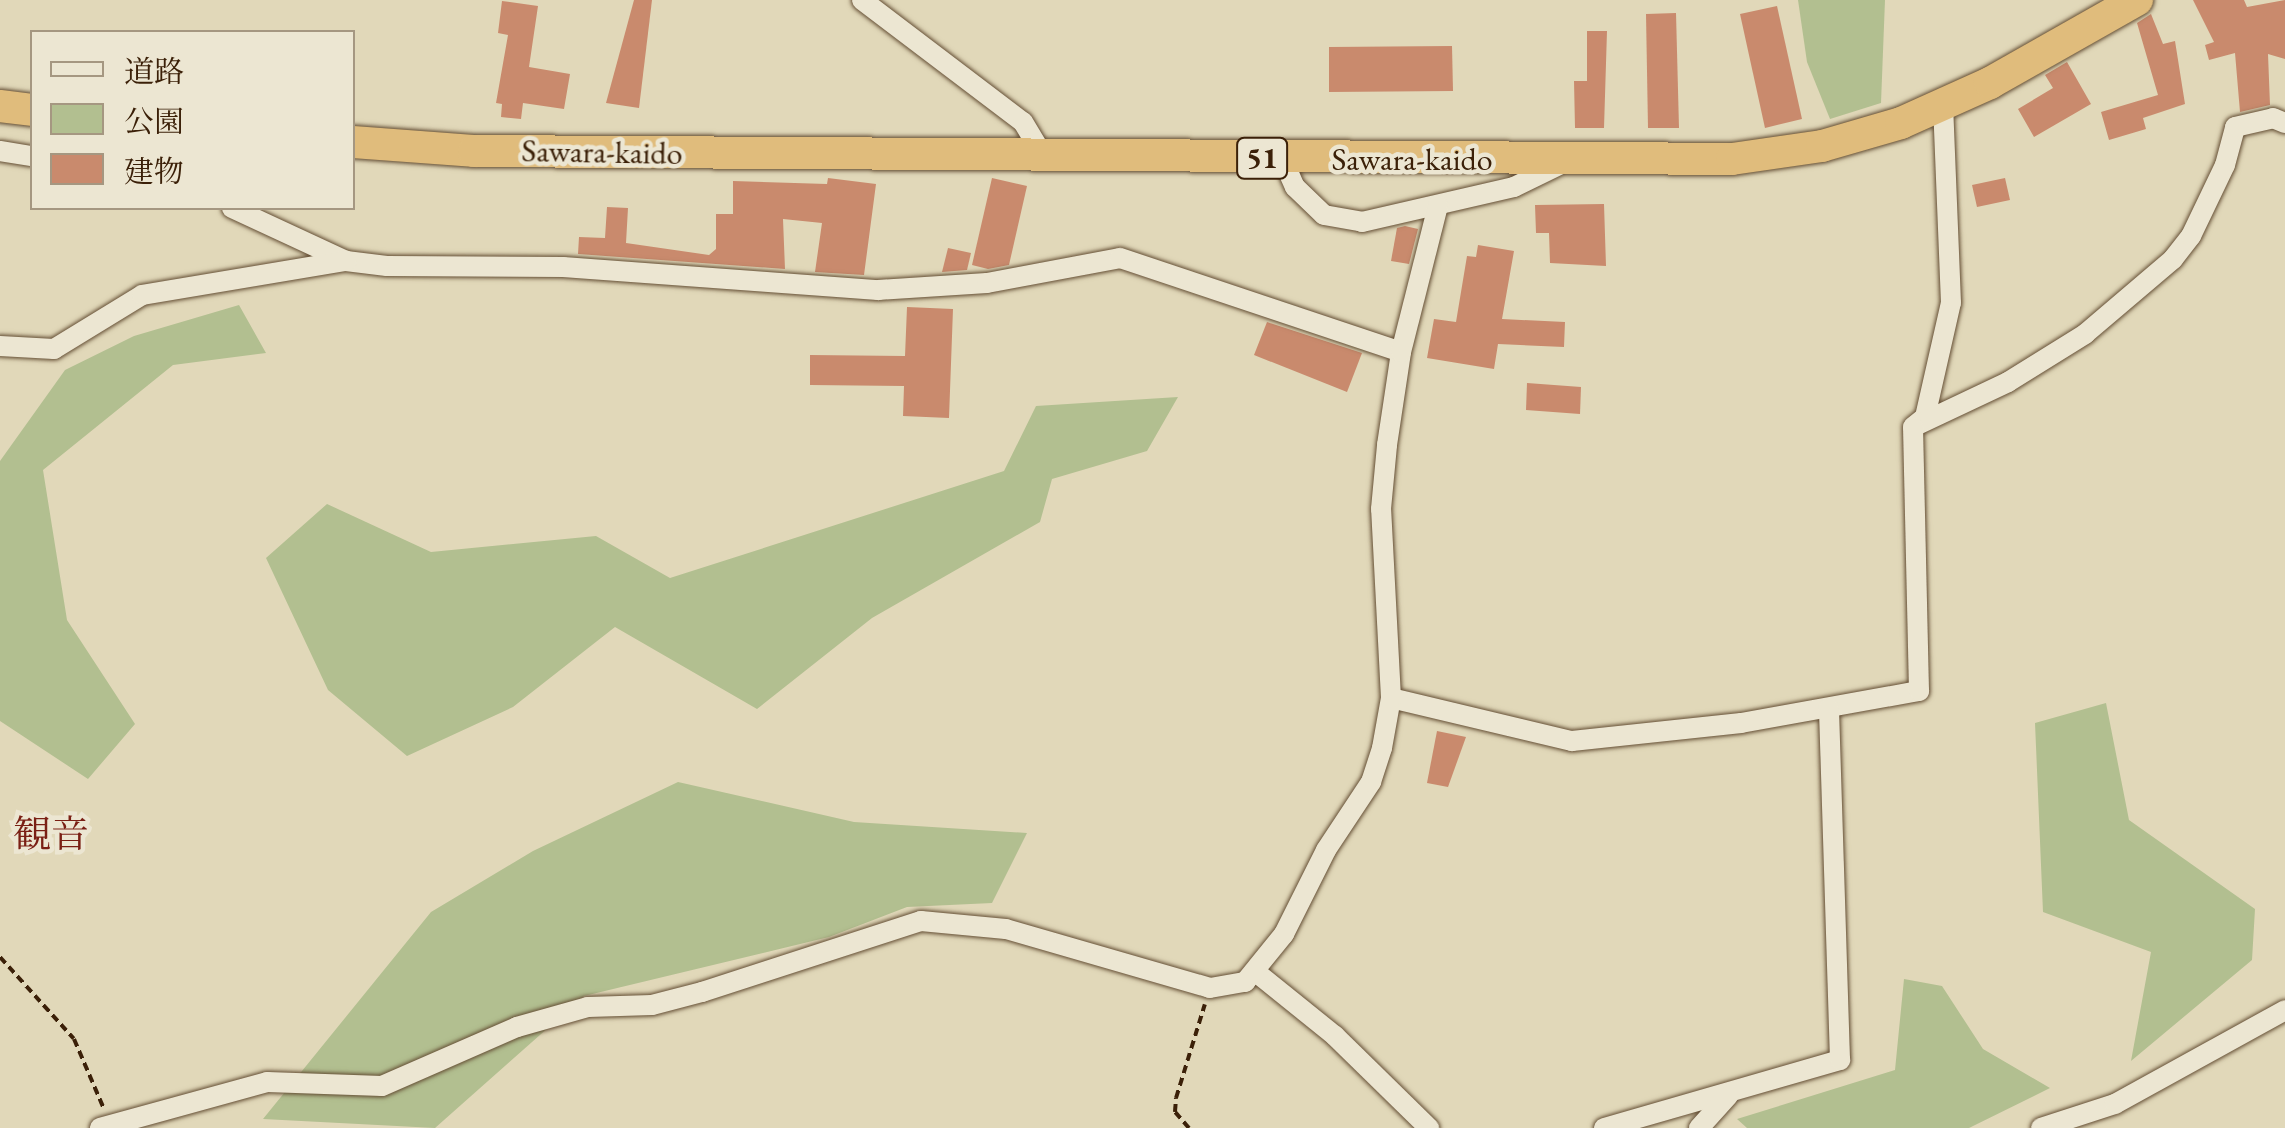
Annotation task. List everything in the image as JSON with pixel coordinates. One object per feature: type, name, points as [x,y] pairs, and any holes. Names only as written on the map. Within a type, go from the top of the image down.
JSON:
[{"type":"highway","name":"Sawara-kaido","points":[[355,142],[474,151],[1732,159],[1862,136],[1943,105],[2137,0]]},
{"type":"highway","points":[[0,106],[30,110]]},
{"type":"street","points":[[862,0],[1024,122],[1042,155]]},
{"type":"street","points":[[1912,427],[1925,417],[1951,303],[1943,105]]},
{"type":"street","points":[[1912,427],[2008,382],[2084,334],[2174,260],[2226,165],[2236,127],[2272,118],[2285,122]]},
{"type":"street","points":[[0,151],[30,156]]},
{"type":"street","points":[[1282,158],[1296,188],[1324,215],[1362,222],[1514,186],[1571,159]]},
{"type":"street","points":[[107,1126],[267,1082],[382,1086],[517,1026],[588,1007],[652,1006],[921,921],[1006,929],[1210,988],[1258,973],[1371,782],[1391,698],[1381,508],[1401,352],[1438,206]]},
{"type":"street","points":[[236,210],[346,260]]},
{"type":"street","points":[[0,346],[54,349],[142,295],[346,260],[686,273],[878,290],[986,283],[1120,258],[1401,352]]},
{"type":"street","points":[[1391,698],[1572,741],[1829,708],[1919,691],[1912,427]]},
{"type":"street","points":[[1604,1128],[1840,1060],[1829,708]]},
{"type":"street","points":[[1258,973],[1335,1036],[1430,1128]]},
{"type":"street","points":[[2041,1128],[2130,1097],[2285,1010]]},
{"type":"street","points":[[1699,1128],[1729,1095]]},
{"type":"path","points":[[0,957],[74,1039],[107,1126]]},
{"type":"path","points":[[1189,1128],[1175,1112],[1176,1098],[1210,988]]},
{"type":"green space","points":[[1798,0],[1885,0],[1881,103],[1830,119],[1807,62]]},
{"type":"green space","points":[[239,305],[266,353],[173,365],[43,470],[67,620],[135,724],[88,779],[0,721],[0,461],[65,370],[134,336]]},
{"type":"green space","points":[[1178,397],[1147,451],[1052,479],[1040,522],[872,618],[757,709],[615,627],[513,707],[407,756],[328,690],[266,558],[327,504],[431,552],[596,536],[670,578],[1004,471],[1036,406]]},
{"type":"green space","points":[[2106,703],[2129,820],[2255,909],[2252,960],[2131,1061],[2151,952],[2043,912],[2035,723]]},
{"type":"green space","points":[[678,782],[854,822],[1027,833],[992,903],[907,907],[829,937],[584,996],[435,1128],[263,1119],[431,912],[533,851]]},
{"type":"green space","points":[[1904,979],[1942,986],[1983,1049],[2050,1088],[1969,1128],[1747,1128],[1737,1119],[1895,1070]]},
{"type":"building","points":[[634,0],[652,0],[639,108],[606,103]]},
{"type":"building","points":[[2193,0],[2244,0],[2247,7],[2285,0],[2285,59],[2268,54],[2270,105],[2240,112],[2235,53],[2209,60],[2205,45],[2214,42]]},
{"type":"building","points":[[502,1],[538,6],[529,67],[570,74],[564,109],[523,103],[521,119],[501,117],[502,104],[496,103],[508,35],[498,33]]},
{"type":"building","points":[[1777,6],[1802,119],[1765,128],[1740,14]]},
{"type":"building","points":[[1676,13],[1679,128],[1648,128],[1646,14]]},
{"type":"building","points":[[2151,14],[2163,44],[2175,41],[2185,104],[2143,118],[2146,129],[2109,140],[2101,112],[2158,95],[2137,23]]},
{"type":"building","points":[[1587,31],[1607,31],[1604,128],[1575,128],[1574,81],[1587,81]]},
{"type":"building","points":[[1452,46],[1453,91],[1329,92],[1329,47]]},
{"type":"building","points":[[2067,62],[2091,104],[2034,137],[2018,109],[2053,88],[2045,75]]},
{"type":"building","points":[[828,178],[876,184],[864,275],[815,272],[822,223],[783,219],[785,269],[578,254],[579,237],[605,238],[607,207],[628,208],[626,243],[709,255],[716,249],[716,214],[733,214],[733,181],[827,184]]},
{"type":"building","points":[[992,178],[1027,186],[1009,265],[988,269],[972,265]]},
{"type":"building","points":[[2005,178],[2010,200],[1977,207],[1972,185]]},
{"type":"building","points":[[1604,204],[1606,266],[1550,263],[1549,233],[1536,233],[1535,205]]},
{"type":"building","points":[[1397,228],[1418,229],[1409,264],[1391,261]]},
{"type":"building","points":[[1478,245],[1514,251],[1502,319],[1565,322],[1564,347],[1498,344],[1494,369],[1427,358],[1434,319],[1456,322],[1467,256],[1476,257]]},
{"type":"building","points":[[948,248],[971,253],[967,270],[942,272]]},
{"type":"building","points":[[907,307],[953,309],[949,418],[903,416],[904,386],[810,385],[810,355],[905,356]]},
{"type":"building","points":[[1267,322],[1362,353],[1347,392],[1254,355]]},
{"type":"building","points":[[1527,383],[1581,387],[1580,414],[1526,410]]},
{"type":"building","points":[[1437,731],[1466,737],[1448,787],[1427,783]]},
{"type":"district","name":"観音","points":[[51,834]]}]
